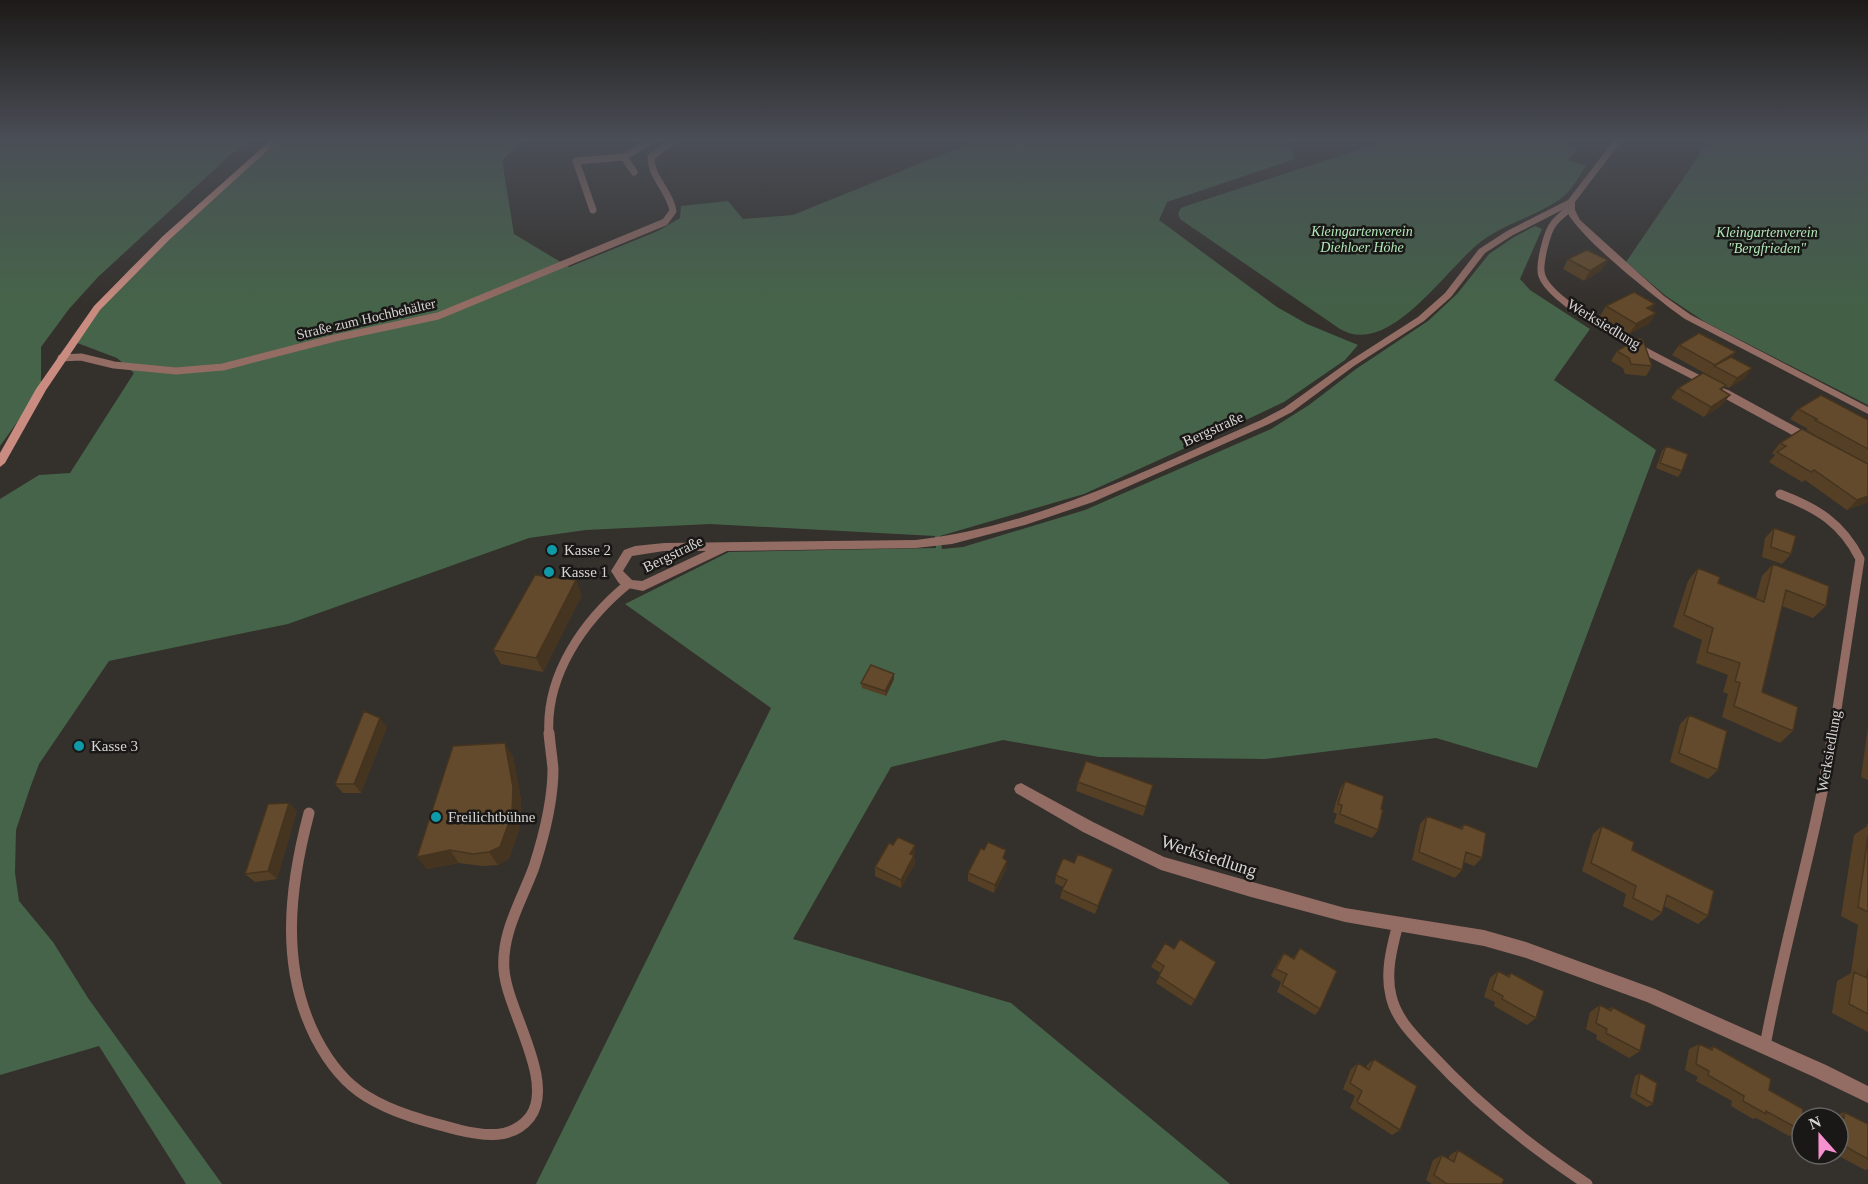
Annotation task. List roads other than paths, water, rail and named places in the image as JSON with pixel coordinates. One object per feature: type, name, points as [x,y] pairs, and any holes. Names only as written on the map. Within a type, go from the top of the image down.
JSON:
[{"type":"main road","points":[[0,463],[61,358],[97,308],[115,287],[213,194]]},
{"type":"street","name":"Bergstraße","points":[[726,546],[643,586],[628,584],[621,579],[617,571],[622,559],[635,550],[664,547],[726,546],[916,544],[952,540],[1022,522],[1089,499],[1288,410],[1330,378],[1421,319],[1448,295],[1482,251],[1510,233],[1570,205],[1578,194]]},
{"type":"street","points":[[1570,205],[1573,217],[1586,231],[1674,307],[1704,326],[1868,411]]},
{"type":"street","name":"Werksiedlung","points":[[1021,789],[1161,863],[1345,915],[1484,938],[1526,950],[1649,995],[1868,1095]]},
{"type":"lane","points":[[588,194],[593,210]]},
{"type":"lane","name":"Straße zum Hochbehälter","points":[[61,358],[81,357],[114,364],[192,371],[223,367],[334,338],[438,316],[642,233],[670,218],[673,211],[671,200],[667,194]]},
{"type":"lane","name":"Werksiedlung","points":[[1570,205],[1551,226],[1542,265],[1542,279],[1556,294],[1613,331],[1820,446]]},
{"type":"lane","name":"Werksiedlung","points":[[1765,1046],[1774,995],[1825,783],[1860,559],[1853,544],[1836,522],[1810,504],[1780,494]]},
{"type":"lane","points":[[309,813],[294,869],[291,901],[294,960],[312,1032],[331,1063],[364,1095],[386,1107],[412,1116],[494,1135],[521,1126],[536,1106],[539,1095],[530,1056],[507,994],[503,948],[508,928],[533,872],[540,849],[552,780],[549,710],[565,663],[581,636],[609,597],[628,584]]},
{"type":"lane","points":[[1398,924],[1388,975],[1392,1001],[1401,1020],[1456,1082],[1496,1118],[1534,1149],[1587,1184]]},
{"type":"place","name":"Kasse 2","points":[[552,550]]},
{"type":"place","name":"Kasse 1","points":[[549,572]]},
{"type":"place","name":"Kasse 3","points":[[79,746]]},
{"type":"place","name":"Freilichtbühne","points":[[436,817]]},
{"type":"park label","name":"Kleingartenverein Diehloer Höhe","points":[[1362,240]]},
{"type":"park label","name":"Kleingartenverein \"Bergfrieden\"","points":[[1767,240]]}]
